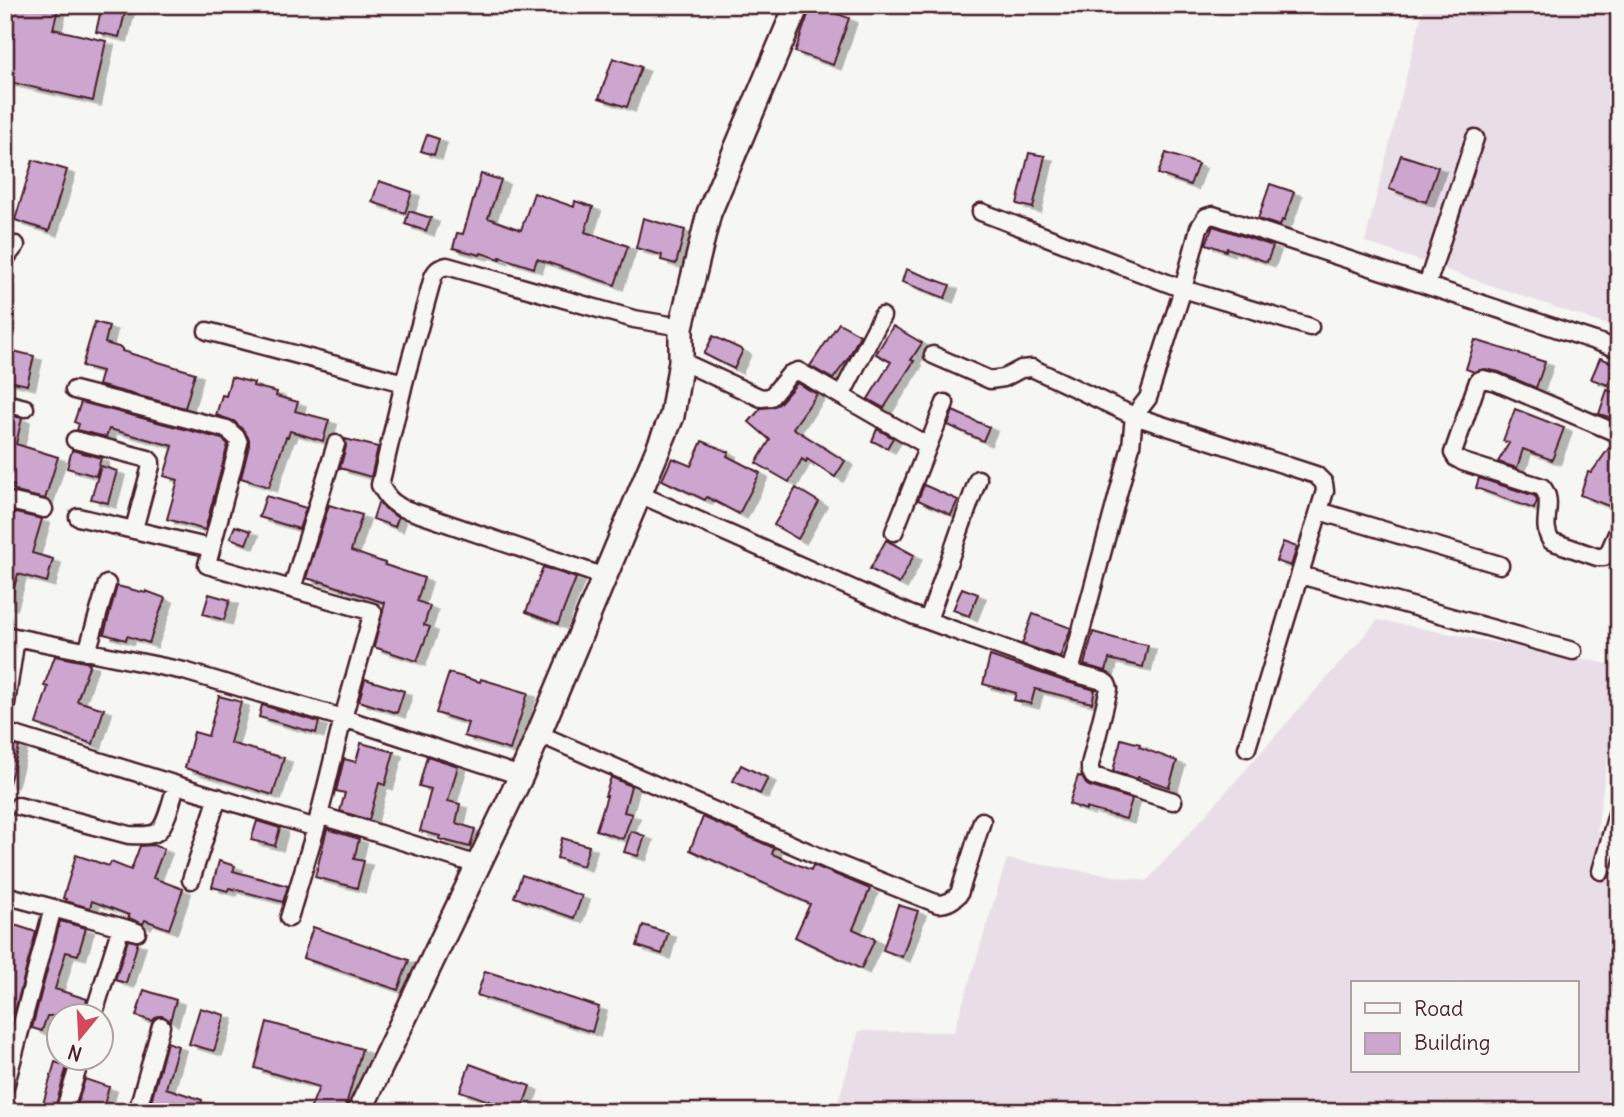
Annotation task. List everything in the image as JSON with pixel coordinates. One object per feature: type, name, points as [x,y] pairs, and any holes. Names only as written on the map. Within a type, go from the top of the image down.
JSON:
[{"type":"street","points":[[359,1112],[521,776],[672,416],[681,361],[681,327],[709,213],[797,5]]},
{"type":"street","points":[[1427,285],[1475,138]]},
{"type":"street","points":[[981,212],[1183,289],[1310,327]]},
{"type":"street","points":[[1070,672],[1131,446],[1134,416],[1148,398],[1183,289],[1199,228],[1206,217],[1213,215],[1619,349]]},
{"type":"street","points":[[5,259],[16,245]]},
{"type":"street","points":[[604,576],[402,508],[390,501],[380,485],[433,277],[436,271],[447,266],[634,318],[681,327]]},
{"type":"street","points":[[841,396],[882,316]]},
{"type":"street","points":[[207,331],[404,383]]},
{"type":"street","points":[[933,355],[989,380],[1004,379],[1021,369],[1032,368],[1134,416],[1316,475],[1324,483],[1325,491],[1247,748]]},
{"type":"street","points":[[681,361],[761,398],[771,397],[790,373],[798,371],[928,446]]},
{"type":"street","points":[[1619,434],[1483,379],[1478,381],[1453,453],[1463,462],[1542,487],[1547,492],[1549,501],[1545,529],[1551,541],[1604,557],[1619,529]]},
{"type":"street","points":[[74,390],[227,429],[237,438],[239,443],[206,565],[373,612],[289,918]]},
{"type":"street","points":[[5,403],[25,408]]},
{"type":"street","points":[[894,532],[945,403]]},
{"type":"street","points":[[75,440],[148,459],[150,462],[134,529]]},
{"type":"street","points":[[292,589],[336,444]]},
{"type":"street","points":[[928,620],[978,480]]},
{"type":"street","points":[[639,494],[912,615],[1102,681],[1109,689],[1090,765],[1093,776],[1173,802]]},
{"type":"street","points":[[5,500],[44,509]]},
{"type":"street","points":[[1319,511],[1500,565]]},
{"type":"street","points":[[78,517],[211,548]]},
{"type":"street","points":[[1300,575],[1573,651]]},
{"type":"street","points":[[88,652],[107,584]]},
{"type":"street","points":[[5,710],[11,637],[184,671],[343,718],[521,776]]},
{"type":"street","points":[[5,732],[218,797],[317,821],[478,866]]},
{"type":"street","points":[[538,734],[827,860],[938,904],[951,901],[959,894],[982,821]]},
{"type":"street","points":[[18,806],[128,835],[144,835],[156,832],[163,824],[176,785]]},
{"type":"street","points":[[191,880],[218,797]]},
{"type":"street","points":[[1601,872],[1619,807]]},
{"type":"street","points":[[5,895],[137,932]]},
{"type":"street","points":[[5,1087],[52,908]]},
{"type":"street","points":[[97,1002],[121,928]]},
{"type":"street","points":[[137,1112],[161,1026]]},
{"type":"street","points":[[64,1112],[76,1072]]},
{"type":"shaded area","points":[[1424,5],[1619,5],[1619,329],[1365,242]]},
{"type":"shaded area","points":[[1378,620],[1619,666],[1597,830],[1619,843],[1619,1112],[835,1112],[859,1031],[954,1032],[1007,859],[1147,881]]},
{"type":"building","points":[[13,5],[29,5],[42,9],[43,5],[59,5],[53,29],[106,41],[93,101],[5,81],[5,42]]},
{"type":"building","points":[[102,5],[127,5],[119,37],[96,32]]},
{"type":"building","points":[[821,8],[849,18],[833,65],[795,52],[810,9],[819,12]]},
{"type":"building","points":[[613,58],[641,67],[627,107],[599,98]]},
{"type":"building","points":[[427,135],[439,139],[434,155],[421,151]]},
{"type":"building","points":[[1029,153],[1045,156],[1033,208],[1017,204]]},
{"type":"building","points":[[1166,153],[1198,164],[1190,185],[1158,174]]},
{"type":"building","points":[[1401,155],[1438,167],[1426,202],[1389,189]]},
{"type":"building","points":[[33,160],[67,170],[49,231],[15,220]]},
{"type":"building","points":[[481,174],[501,180],[488,218],[521,230],[534,193],[574,207],[575,201],[593,207],[585,232],[628,246],[615,285],[537,259],[534,268],[500,257],[453,248],[457,233],[463,234]]},
{"type":"building","points":[[379,181],[412,192],[405,213],[372,202]]},
{"type":"building","points":[[1270,184],[1294,192],[1280,226],[1258,219]]},
{"type":"building","points":[[409,211],[431,218],[426,231],[405,224]]},
{"type":"building","points":[[643,218],[685,230],[676,264],[661,260],[662,255],[636,248]]},
{"type":"building","points":[[1213,226],[1273,246],[1267,262],[1227,248],[1226,251],[1206,244]]},
{"type":"building","points":[[906,269],[950,285],[945,298],[902,282]]},
{"type":"building","points":[[95,322],[109,326],[105,343],[122,348],[122,351],[195,373],[185,408],[98,385],[102,371],[82,366]]},
{"type":"building","points":[[839,323],[860,335],[849,357],[833,379],[810,366]]},
{"type":"building","points":[[893,326],[922,343],[911,360],[914,361],[884,408],[868,399],[891,362],[876,354]]},
{"type":"building","points":[[713,336],[743,350],[734,369],[704,354]]},
{"type":"building","points":[[1475,340],[1545,362],[1536,388],[1499,372],[1485,369],[1474,372],[1466,369]]},
{"type":"building","points":[[5,349],[34,356],[27,385],[5,380]]},
{"type":"building","points":[[1600,358],[1616,364],[1608,385],[1591,379]]},
{"type":"building","points":[[231,377],[254,383],[253,386],[277,392],[276,396],[298,402],[295,411],[329,420],[323,441],[290,431],[269,487],[241,478],[249,439],[234,421],[216,415],[222,395],[226,396]]},
{"type":"building","points":[[797,383],[817,394],[793,428],[845,461],[835,477],[807,459],[806,462],[802,459],[789,482],[756,463],[770,440],[749,422],[761,408],[779,404]]},
{"type":"building","points":[[1607,390],[1619,394],[1619,420],[1599,414]]},
{"type":"building","points":[[81,402],[222,439],[228,444],[205,530],[167,519],[178,480],[164,476],[173,446],[109,429],[106,437],[77,430],[79,424],[74,422]]},
{"type":"building","points":[[1515,409],[1564,428],[1552,460],[1523,449],[1517,468],[1498,462],[1509,443],[1503,441]]},
{"type":"building","points":[[953,411],[989,427],[983,441],[948,425]]},
{"type":"building","points":[[5,414],[22,418],[16,444],[58,457],[45,499],[16,492],[14,486],[5,483]]},
{"type":"building","points":[[877,429],[893,438],[887,448],[872,441]]},
{"type":"building","points":[[345,439],[378,447],[371,477],[340,468],[346,447]]},
{"type":"building","points":[[702,441],[729,452],[727,456],[760,473],[739,514],[707,497],[705,500],[662,480],[672,458],[691,466]]},
{"type":"building","points":[[1609,448],[1619,450],[1619,510],[1580,495],[1588,472],[1591,473]]},
{"type":"building","points":[[72,450],[101,458],[96,476],[67,468]]},
{"type":"building","points":[[101,466],[117,471],[108,503],[91,499]]},
{"type":"building","points":[[1479,478],[1535,496],[1537,501],[1534,509],[1476,488]]},
{"type":"building","points":[[924,485],[958,500],[951,515],[918,500]]},
{"type":"building","points":[[796,488],[819,502],[798,539],[774,525]]},
{"type":"building","points":[[266,496],[306,508],[299,529],[259,517]]},
{"type":"building","points":[[378,503],[398,518],[395,527],[373,519]]},
{"type":"building","points":[[329,505],[362,515],[351,551],[424,578],[417,601],[430,606],[424,625],[430,627],[417,661],[374,647],[385,603],[306,578]]},
{"type":"building","points":[[11,512],[42,519],[32,553],[53,559],[47,582],[18,574],[9,605],[5,604],[5,532]]},
{"type":"building","points":[[235,526],[251,531],[246,544],[230,538]]},
{"type":"building","points":[[886,540],[914,555],[899,584],[870,569]]},
{"type":"building","points":[[1283,542],[1297,547],[1291,566],[1276,561]]},
{"type":"building","points":[[543,567],[576,578],[558,624],[526,612]]},
{"type":"building","points":[[117,586],[146,591],[165,598],[149,643],[127,636],[126,640],[104,634]]},
{"type":"building","points":[[962,588],[978,594],[969,616],[953,610]]},
{"type":"building","points":[[209,594],[230,600],[224,620],[203,614]]},
{"type":"building","points":[[1033,614],[1071,628],[1060,657],[1022,644]]},
{"type":"building","points":[[1093,632],[1148,645],[1143,667],[1109,659],[1106,671],[1084,665]]},
{"type":"building","points":[[55,656],[90,663],[77,701],[104,709],[93,744],[36,724],[48,687],[44,686]]},
{"type":"building","points":[[990,656],[1095,690],[1092,703],[1035,689],[1031,704],[1014,700],[1016,693],[983,684]]},
{"type":"building","points":[[449,673],[528,693],[510,750],[464,736],[468,723],[436,713]]},
{"type":"building","points":[[365,679],[404,691],[397,713],[359,701]]},
{"type":"building","points":[[219,696],[241,702],[230,743],[284,758],[273,795],[185,768],[194,732],[208,736]]},
{"type":"building","points":[[262,705],[319,722],[316,733],[259,717]]},
{"type":"building","points":[[1121,739],[1140,744],[1139,747],[1177,761],[1169,787],[1113,771]]},
{"type":"building","points":[[5,743],[19,747],[9,783],[5,782]]},
{"type":"building","points":[[361,743],[394,752],[385,785],[379,783],[369,820],[340,811],[345,793],[336,791],[344,759],[356,762]]},
{"type":"building","points":[[427,756],[458,766],[448,801],[460,804],[456,823],[475,829],[470,847],[420,831],[431,789],[419,786]]},
{"type":"building","points":[[741,765],[768,778],[760,794],[733,781]]},
{"type":"building","points":[[1078,776],[1089,786],[1132,799],[1126,819],[1069,804]]},
{"type":"building","points":[[611,777],[631,786],[624,812],[632,814],[623,839],[596,830]]},
{"type":"building","points":[[703,817],[774,848],[772,854],[811,870],[813,865],[870,889],[853,929],[875,939],[861,969],[795,937],[810,904],[690,850]]},
{"type":"building","points":[[257,821],[280,828],[275,846],[251,840]]},
{"type":"building","points":[[327,829],[359,839],[354,859],[364,861],[357,888],[315,877]]},
{"type":"building","points":[[631,831],[645,836],[638,856],[624,852]]},
{"type":"building","points":[[562,838],[589,846],[583,866],[557,858]]},
{"type":"building","points":[[153,845],[164,849],[153,878],[183,889],[169,929],[145,920],[143,924],[129,918],[129,915],[92,901],[90,908],[65,901],[63,898],[76,855],[109,866],[111,862],[131,870],[140,846]]},
{"type":"building","points":[[219,861],[235,866],[233,871],[288,886],[283,902],[229,888],[228,891],[212,887]]},
{"type":"building","points":[[522,875],[582,896],[574,918],[514,897]]},
{"type":"building","points":[[898,905],[918,911],[902,957],[883,950]]},
{"type":"building","points":[[60,921],[86,928],[78,955],[66,952],[55,989],[87,999],[86,1002],[46,1002],[46,1019],[42,1031],[32,1028]]},
{"type":"building","points":[[5,922],[36,932],[12,1022],[5,1020]]},
{"type":"building","points":[[643,925],[668,933],[662,954],[637,946]]},
{"type":"building","points":[[313,927],[409,960],[398,990],[303,958]]},
{"type":"building","points":[[128,940],[138,942],[126,983],[115,980]]},
{"type":"building","points":[[485,971],[599,1007],[592,1032],[477,995]]},
{"type":"building","points":[[144,990],[176,1000],[170,1021],[163,1016],[152,1021],[136,1016]]},
{"type":"building","points":[[200,1008],[225,1015],[214,1051],[189,1044]]},
{"type":"building","points":[[267,1022],[362,1049],[344,1112],[309,1112],[319,1087],[255,1068]]},
{"type":"building","points":[[167,1042],[178,1046],[166,1088],[202,1100],[199,1112],[149,1110]]},
{"type":"building","points":[[470,1064],[530,1086],[521,1112],[460,1091]]},
{"type":"building","points":[[52,1072],[65,1072],[54,1112],[43,1112]]},
{"type":"building","points":[[85,1079],[109,1087],[102,1112],[75,1112]]}]
